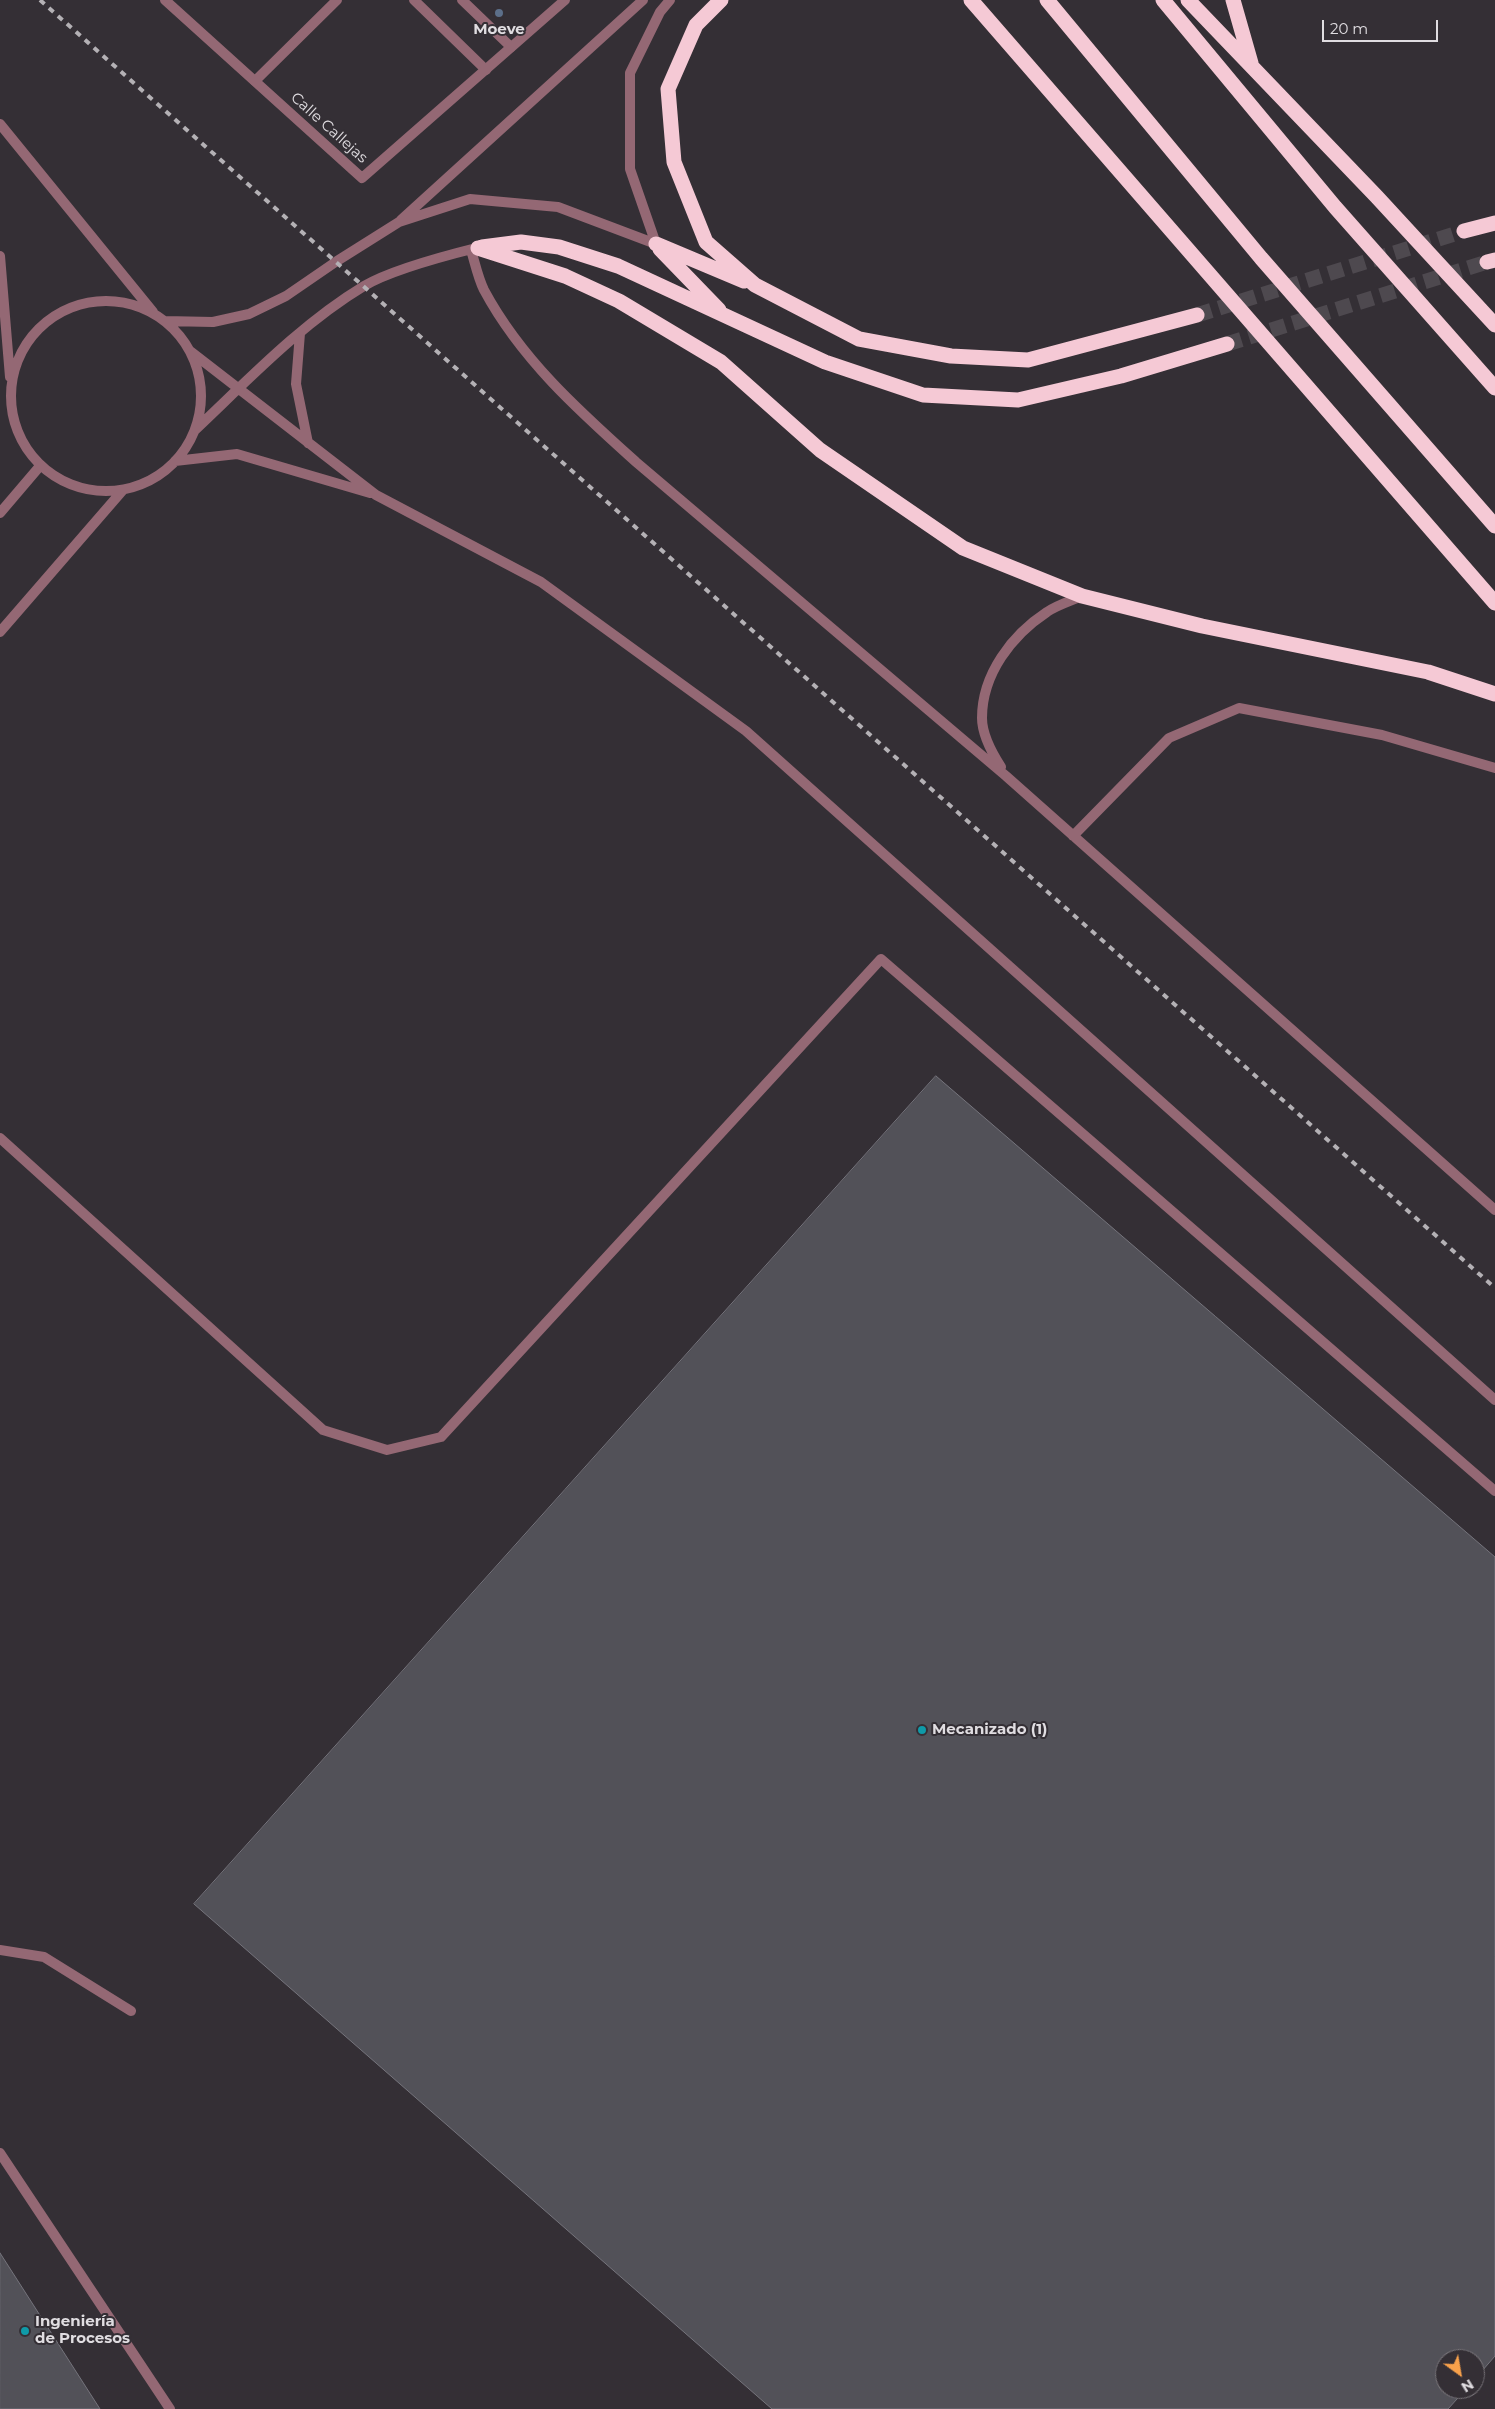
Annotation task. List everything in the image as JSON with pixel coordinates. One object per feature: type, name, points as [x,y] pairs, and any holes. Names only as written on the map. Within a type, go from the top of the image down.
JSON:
[{"type":"highway","points":[[721,0],[696,24],[668,89],[674,162],[706,242],[755,285]]},
{"type":"highway","points":[[971,0],[1495,603]]},
{"type":"highway","points":[[1047,0],[1261,258],[1495,526]]},
{"type":"highway","points":[[1163,0],[1335,207],[1495,388]]},
{"type":"highway","points":[[1188,0],[1377,197],[1495,325]]},
{"type":"highway","points":[[1233,0],[1253,67]]},
{"type":"highway","points":[[1464,231],[1495,223]]},
{"type":"highway","points":[[474,249],[521,242],[559,247],[618,266],[825,362],[923,395],[1018,400],[1120,376],[1227,344]]},
{"type":"highway","points":[[656,244],[755,285],[859,339],[951,356],[1028,360],[1197,315]]},
{"type":"highway","points":[[656,244],[724,316]]},
{"type":"highway","points":[[474,249],[564,276],[619,301],[721,362],[820,450],[963,548],[1082,596],[1202,626],[1428,672],[1495,694]]},
{"type":"street","name":"Calle Callejas","points":[[164,0],[362,178],[565,0]]},
{"type":"street","points":[[255,82],[337,0]]},
{"type":"street","points":[[414,0],[486,70]]},
{"type":"street","points":[[462,0],[511,47]]},
{"type":"street","points":[[165,321],[213,322],[249,314],[286,296],[399,222],[643,0]]},
{"type":"street","points":[[656,244],[630,169],[630,73],[660,12],[670,0]]},
{"type":"street","points":[[0,124],[153,313]]},
{"type":"street","points":[[399,222],[470,199],[558,208],[656,244]]},
{"type":"street","points":[[194,431],[300,333],[365,286],[398,271],[474,249],[483,288],[510,331],[538,369],[579,411],[636,462],[1006,776],[1495,1210]]},
{"type":"street","points":[[0,256],[12,414],[22,442],[40,466],[65,483],[94,491],[123,490],[151,480],[175,461],[186,447],[194,431],[200,404],[199,377],[190,351],[179,335],[165,321],[153,313],[124,302],[93,302],[63,310],[38,329],[19,354],[11,385]]},
{"type":"street","points":[[300,333],[296,384],[308,443]]},
{"type":"street","points":[[190,351],[376,495],[541,582],[746,731],[1495,1400]]},
{"type":"street","points":[[175,461],[237,454],[376,495]]},
{"type":"street","points":[[0,513],[40,466]]},
{"type":"street","points":[[0,632],[123,490]]},
{"type":"street","points":[[1006,776],[990,750],[982,719],[986,690],[1003,654],[1026,628],[1049,610],[1082,596]]},
{"type":"street","points":[[1073,836],[1169,738],[1239,708],[1382,735],[1495,768]]},
{"type":"street","points":[[0,1138],[323,1430],[388,1450],[441,1437],[880,959],[1495,1491]]},
{"type":"street","points":[[1,1949],[44,1957],[132,2011]]},
{"type":"street","points":[[0,2153],[170,2409]]},
{"type":"building","name":"Mecanizado (1)","points":[[936,1076],[1495,1557],[1495,2356],[1485,2368],[1485,2349],[1435,2349],[1435,2399],[1457,2399],[1448,2409],[772,2409],[194,1904]]},
{"type":"building","name":"Ingeniería de Procesos","points":[[0,2253],[100,2409],[0,2409]]},
{"type":"tunnel","points":[[1197,315],[1464,231]]},
{"type":"tunnel","points":[[1227,344],[1487,262]]},
{"type":"railway","points":[[40,0],[1495,1288]]},
{"type":"place","name":"Moeve","points":[[499,13]]},
{"type":"place","name":"Mecanizado (1)","points":[[922,1730]]},
{"type":"place","name":"Ingeniería de Procesos","points":[[25,2331]]}]
